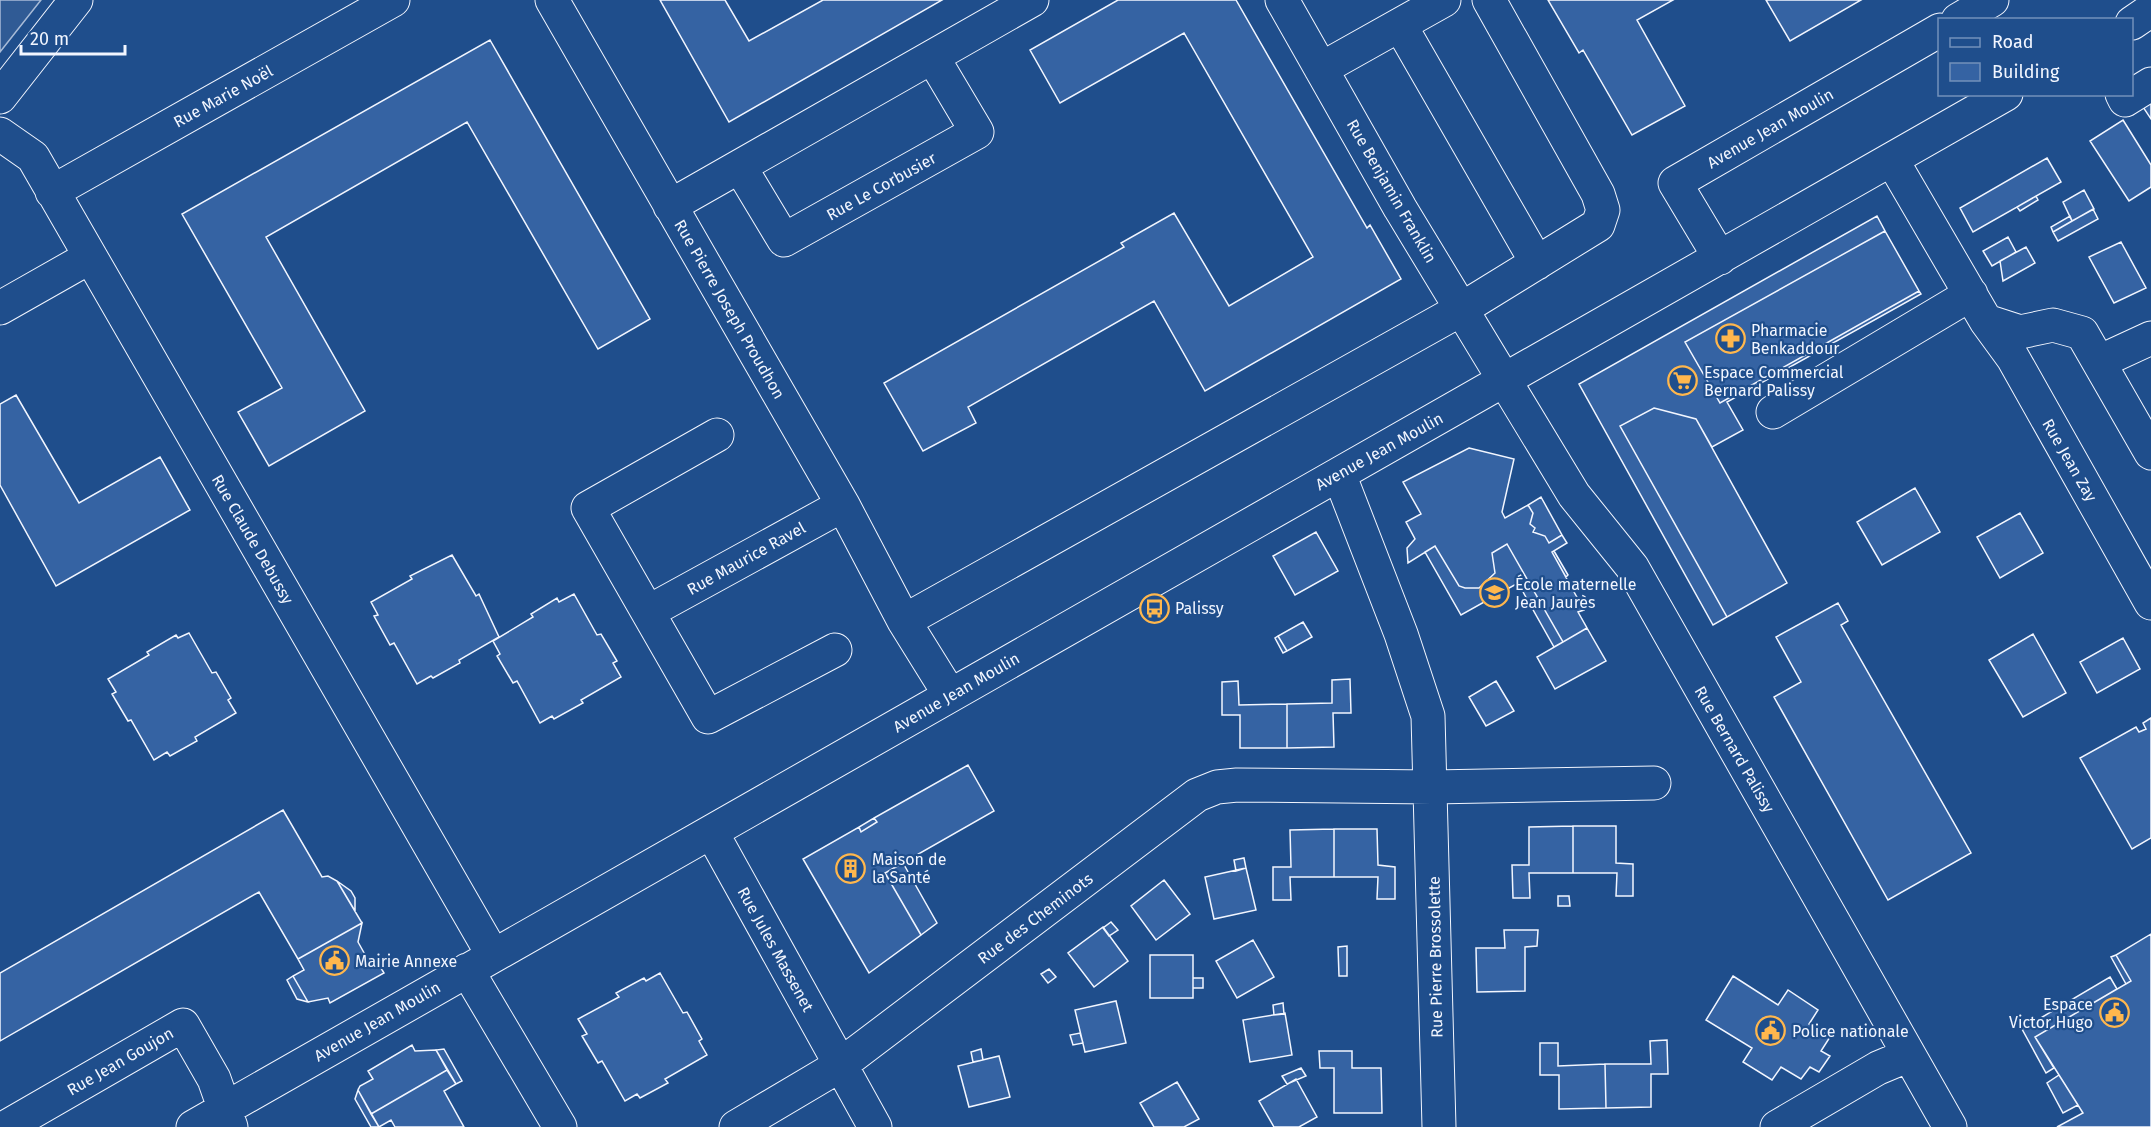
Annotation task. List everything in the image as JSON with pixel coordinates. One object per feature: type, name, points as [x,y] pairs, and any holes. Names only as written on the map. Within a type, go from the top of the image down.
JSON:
[{"type":"street","points":[[0,97],[76,0]]},
{"type":"street","name":"Rue Marie Noël","points":[[52,192],[393,0]]},
{"type":"street","name":"Rue Pierre Joseph Proudhon","points":[[552,0],[843,505],[904,621],[950,695]]},
{"type":"street","points":[[670,206],[1032,0]]},
{"type":"street","name":"Rue Benjamin Franklin","points":[[1282,0],[1460,310],[1505,380]]},
{"type":"street","points":[[1322,69],[1444,0]]},
{"type":"street","points":[[904,621],[1460,310],[1598,225],[1604,210],[1598,194],[1489,0]]},
{"type":"street","points":[[1961,18],[1992,0]]},
{"type":"street","points":[[2133,22],[2151,10]]},
{"type":"street","points":[[1400,25],[1537,263]]},
{"type":"street","name":"Avenue Jean Moulin","points":[[1720,258],[1675,183],[1938,31]]},
{"type":"street","name":"Rue Le Corbusier","points":[[740,167],[784,240],[977,132],[933,58]]},
{"type":"street","points":[[2133,95],[2151,84]]},
{"type":"street","name":"Avenue Jean Moulin","points":[[193,1127],[228,1118],[480,963],[712,833],[950,695],[2003,96]]},
{"type":"street","name":"Rue Claude Debussy","points":[[0,134],[33,157],[480,963]]},
{"type":"street","name":"Rue Jean Zay","points":[[1892,160],[1978,307],[2016,345],[2151,603]]},
{"type":"street","points":[[0,308],[90,258]]},
{"type":"street","points":[[1773,412],[1978,307]]},
{"type":"street","points":[[2016,345],[2053,325],[2082,333],[2151,453]]},
{"type":"street","points":[[2099,362],[2151,338]]},
{"type":"street","name":"Rue Bernard Palissy","points":[[1505,380],[1574,495],[1632,567],[1950,1127]]},
{"type":"street","points":[[717,435],[588,508],[708,717],[835,650]]},
{"type":"street","name":"Rue Pierre Brossolette","points":[[1339,474],[1401,634],[1428,716],[1432,787],[1439,1127]]},
{"type":"street","name":"Rue Maurice Ravel","points":[[648,612],[843,505]]},
{"type":"street","points":[[1432,787],[1654,783]]},
{"type":"street","name":"Rue des Cheminots","points":[[839,1066],[1197,795],[1217,787],[1237,784],[1432,787]]},
{"type":"street","name":"Rue Jules Massenet","points":[[712,833],[839,1066],[875,1127]]},
{"type":"street","points":[[480,963],[560,1127]]},
{"type":"street","name":"Rue Jean Goujon","points":[[6,1127],[183,1025],[214,1079],[228,1118]]},
{"type":"street","points":[[1777,1127],[1878,1068],[1909,1055]]},
{"type":"street","points":[[736,1127],[839,1066]]},
{"type":"shaded area","points":[[0,0],[41,0],[0,52]]},
{"type":"building","points":[[660,0],[725,0],[749,41],[823,0],[942,0],[729,122]]},
{"type":"building","points":[[1118,0],[1236,0],[1367,228],[1370,225],[1401,279],[1205,391],[1154,301],[968,407],[976,423],[923,451],[884,383],[1124,247],[1121,243],[1174,213],[1229,306],[1313,257],[1184,33],[1060,103],[1030,50]]},
{"type":"building","points":[[1548,0],[1673,0],[1637,20],[1685,106],[1632,135],[1583,50],[1579,53]]},
{"type":"building","points":[[1766,0],[1861,0],[1790,41]]},
{"type":"building","points":[[490,40],[650,319],[598,349],[467,122],[266,237],[365,411],[269,466],[238,412],[282,388],[182,214]]},
{"type":"building","points":[[2151,97],[2151,119],[2141,104]]},
{"type":"building","points":[[2123,120],[2151,165],[2151,187],[2129,201],[2090,141]]},
{"type":"building","points":[[2047,158],[2061,182],[1973,232],[1960,208]]},
{"type":"building","points":[[2084,190],[2094,209],[2072,221],[2063,202]]},
{"type":"building","points":[[2036,196],[2038,200],[2020,211],[2017,207]]},
{"type":"building","points":[[2093,209],[2098,219],[2058,241],[2053,232]]},
{"type":"building","points":[[1877,216],[1885,231],[1685,342],[1720,403],[1919,291],[1921,294],[1727,402],[1743,430],[1712,447],[1696,419],[1654,408],[1620,426],[1727,617],[1713,625],[1579,384]]},
{"type":"building","points":[[2070,216],[2072,221],[2053,232],[2051,227]]},
{"type":"building","points":[[1885,231],[1919,291],[1720,403],[1685,342]]},
{"type":"building","points":[[2008,237],[2016,252],[1992,266],[1983,251]]},
{"type":"building","points":[[2121,242],[2146,288],[2114,303],[2089,257]]},
{"type":"building","points":[[2026,247],[2035,263],[2003,281],[2000,261]]},
{"type":"building","points":[[16,395],[79,503],[160,457],[190,510],[56,586],[0,485],[0,404]]},
{"type":"building","points":[[1654,408],[1696,419],[1787,583],[1727,617],[1620,426]]},
{"type":"building","points":[[1469,448],[1514,459],[1502,512],[1505,518],[1528,505],[1533,513],[1530,524],[1535,528],[1533,532],[1545,536],[1549,543],[1562,535],[1567,543],[1552,552],[1584,610],[1578,612],[1587,628],[1563,642],[1507,544],[1492,553],[1495,573],[1479,588],[1459,586],[1435,546],[1408,563],[1407,548],[1415,539],[1406,522],[1421,514],[1403,482]]},
{"type":"building","points":[[1915,488],[1940,532],[1882,565],[1857,522]]},
{"type":"building","points":[[1541,497],[1562,535],[1549,543],[1545,536],[1533,532],[1535,528],[1530,524],[1533,513],[1528,505]]},
{"type":"building","points":[[2020,513],[2043,553],[2000,578],[1977,537]]},
{"type":"building","points":[[1316,532],[1338,571],[1295,595],[1273,556]]},
{"type":"building","points":[[1507,544],[1563,642],[1554,647],[1518,583],[1461,615],[1425,552],[1435,546],[1459,586],[1479,588],[1495,573],[1492,553]]},
{"type":"building","points":[[1554,551],[1568,575],[1566,577],[1552,552]]},
{"type":"building","points":[[452,555],[476,596],[479,594],[499,637],[459,660],[460,663],[417,684],[394,643],[390,645],[374,616],[378,615],[371,602],[412,579],[410,576]]},
{"type":"building","points":[[574,594],[597,635],[601,634],[617,661],[613,663],[621,677],[581,700],[583,703],[554,719],[552,716],[540,723],[517,681],[513,683],[497,656],[500,654],[493,641],[533,617],[531,614],[557,598],[559,602]]},
{"type":"building","points":[[1838,603],[1848,621],[1841,625],[1971,853],[1888,900],[1774,697],[1801,682],[1776,637]]},
{"type":"building","points":[[1303,622],[1312,637],[1287,651],[1278,636]]},
{"type":"building","points":[[1587,628],[1606,661],[1555,689],[1537,657]]},
{"type":"building","points":[[189,633],[212,673],[216,672],[231,698],[228,700],[236,713],[195,737],[197,741],[170,756],[167,752],[154,760],[131,720],[128,721],[112,694],[116,692],[108,679],[149,655],[147,652],[176,635],[178,638]]},
{"type":"building","points":[[2033,634],[2066,693],[2023,717],[1989,660]]},
{"type":"building","points":[[1278,636],[1287,651],[1283,653],[1275,638]]},
{"type":"building","points":[[2123,638],[2140,669],[2097,693],[2080,662]]},
{"type":"building","points":[[1350,679],[1351,713],[1333,713],[1334,747],[1287,748],[1287,704],[1332,703],[1332,680]]},
{"type":"building","points":[[1238,681],[1239,705],[1287,704],[1287,748],[1240,748],[1240,715],[1222,715],[1222,682]]},
{"type":"building","points":[[1496,681],[1514,711],[1486,726],[1469,697]]},
{"type":"building","points":[[2151,718],[2151,838],[2132,849],[2080,758],[2136,727],[2139,732],[2146,729],[2143,723]]},
{"type":"building","name":"Maison de la Santé","points":[[968,765],[994,811],[885,873],[921,935],[869,973],[803,859],[859,827],[861,832],[877,822],[874,818]]},
{"type":"building","points":[[283,810],[322,877],[328,876],[337,881],[362,923],[298,959],[259,892],[0,1041],[0,973]]},
{"type":"building","points":[[874,818],[877,822],[861,832],[859,827]]},
{"type":"building","points":[[1573,826],[1573,873],[1529,873],[1530,898],[1513,898],[1512,865],[1529,865],[1529,827]]},
{"type":"building","points":[[1573,826],[1616,826],[1616,863],[1633,864],[1633,896],[1616,896],[1617,873],[1573,873]]},
{"type":"building","points":[[1334,829],[1334,877],[1290,877],[1291,900],[1273,900],[1273,867],[1291,867],[1290,830]]},
{"type":"building","points":[[1334,829],[1377,829],[1378,865],[1395,867],[1395,899],[1377,899],[1378,877],[1334,877]]},
{"type":"building","points":[[1244,858],[1246,868],[1236,871],[1234,860]]},
{"type":"building","points":[[903,863],[937,923],[921,935],[885,873]]},
{"type":"building","points":[[1246,868],[1256,910],[1214,919],[1205,877]]},
{"type":"building","points":[[1164,880],[1190,914],[1156,940],[1131,906]]},
{"type":"building","points":[[337,881],[351,891],[355,898],[355,911]]},
{"type":"building","points":[[1558,896],[1569,896],[1570,906],[1558,906]]},
{"type":"building","points":[[1111,922],[1118,930],[1109,936],[1103,928]]},
{"type":"building","name":"Mairie Annexe","points":[[362,923],[358,942],[372,967],[378,963],[384,973],[330,1003],[328,998],[308,1002],[293,976],[304,970],[298,959]]},
{"type":"building","points":[[1103,927],[1128,961],[1094,987],[1068,953]]},
{"type":"building","points":[[1504,930],[1538,930],[1537,946],[1525,947],[1525,991],[1477,992],[1476,948],[1505,948]]},
{"type":"building","name":"Espace Victor Hugo","points":[[2151,934],[2151,1127],[2057,1127],[2083,1113],[2035,1037],[2131,981],[2116,955]]},
{"type":"building","points":[[1253,940],[1274,977],[1237,998],[1216,961]]},
{"type":"building","points":[[1347,946],[1347,976],[1339,976],[1338,947]]},
{"type":"building","points":[[1150,955],[1193,955],[1193,998],[1150,998]]},
{"type":"building","points":[[2116,955],[2131,981],[2126,984],[2111,957]]},
{"type":"building","points":[[1049,969],[1056,977],[1048,983],[1041,974]]},
{"type":"building","points":[[660,973],[683,1013],[687,1012],[702,1039],[699,1041],[707,1055],[665,1079],[668,1083],[640,1098],[637,1094],[625,1101],[602,1061],[598,1063],[582,1036],[587,1034],[578,1019],[619,997],[616,993],[644,978],[646,981]]},
{"type":"building","points":[[293,976],[308,1002],[297,999],[287,980]]},
{"type":"building","name":"Police nationale","points":[[1733,976],[1778,1005],[1788,990],[1818,1010],[1809,1024],[1830,1037],[1821,1051],[1830,1056],[1819,1072],[1810,1067],[1801,1079],[1781,1067],[1772,1080],[1743,1062],[1752,1048],[1706,1020]]},
{"type":"building","points":[[2110,977],[2117,989],[2035,1037],[2054,1068],[2046,1073],[2022,1029]]},
{"type":"building","points":[[1193,978],[1203,978],[1203,988],[1193,988]]},
{"type":"building","points":[[1116,1001],[1126,1043],[1085,1052],[1075,1010]]},
{"type":"building","points":[[1283,1003],[1284,1014],[1274,1015],[1273,1005]]},
{"type":"building","points":[[1285,1013],[1292,1055],[1250,1062],[1243,1020]]},
{"type":"building","points":[[1080,1033],[1083,1043],[1073,1045],[1070,1035]]},
{"type":"building","points":[[1667,1040],[1668,1074],[1651,1074],[1651,1107],[1606,1108],[1605,1064],[1651,1064],[1650,1041]]},
{"type":"building","points":[[1540,1043],[1558,1043],[1558,1066],[1605,1064],[1606,1108],[1559,1109],[1559,1075],[1540,1075]]},
{"type":"building","points":[[412,1045],[415,1051],[436,1050],[447,1070],[371,1114],[358,1090],[360,1086],[373,1079],[368,1071]]},
{"type":"building","points":[[444,1049],[462,1081],[456,1084],[436,1050]]},
{"type":"building","points":[[981,1049],[983,1060],[973,1062],[971,1052]]},
{"type":"building","points":[[1319,1051],[1352,1051],[1352,1068],[1381,1068],[1382,1113],[1334,1113],[1334,1068],[1320,1068]]},
{"type":"building","points":[[999,1056],[1010,1097],[969,1107],[958,1066]]},
{"type":"building","points":[[1301,1068],[1306,1076],[1287,1084],[1282,1076]]},
{"type":"building","points":[[447,1070],[456,1084],[444,1091],[464,1127],[395,1127],[391,1120],[379,1127],[371,1114]]},
{"type":"building","points":[[2059,1075],[2078,1105],[2063,1113],[2047,1083]]},
{"type":"building","points":[[1296,1079],[1317,1117],[1299,1127],[1274,1127],[1259,1101]]},
{"type":"building","points":[[1177,1082],[1199,1119],[1184,1127],[1154,1127],[1140,1103]]},
{"type":"building","points":[[358,1090],[379,1127],[371,1127],[355,1099]]},
{"type":"place","name":"Pharmacie Benkaddour","points":[[1730,339]]},
{"type":"place","name":"Espace Commercial Bernard Palissy","points":[[1683,381]]},
{"type":"place","name":"École maternelle Jean Jaurès","points":[[1494,593]]},
{"type":"place","name":"Palissy","points":[[1154,608]]},
{"type":"place","name":"Maison de la Santé","points":[[851,868]]},
{"type":"place","name":"Mairie Annexe","points":[[334,961]]},
{"type":"place","name":"Espace Victor Hugo","points":[[2114,1013]]},
{"type":"place","name":"Police nationale","points":[[1771,1031]]}]
